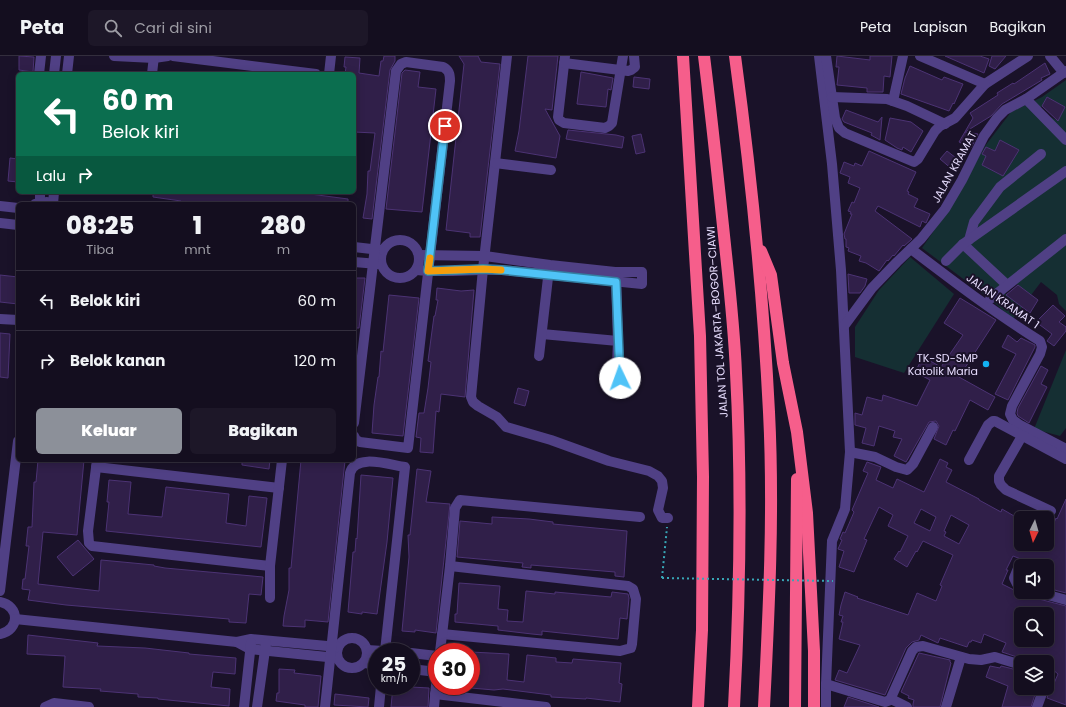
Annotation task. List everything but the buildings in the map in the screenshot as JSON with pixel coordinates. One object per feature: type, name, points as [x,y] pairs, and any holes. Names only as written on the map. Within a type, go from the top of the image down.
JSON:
[{"type":"highway","points":[[683,56],[700,336],[703,485],[702,630],[698,707]]},
{"type":"highway","name":"JALAN TOL JAKARTA–BOGOR–CIAWI","points":[[704,56],[727,261],[736,372],[739,471],[738,599],[734,707]]},
{"type":"highway","points":[[735,56],[756,238],[769,413],[770,532],[764,707]]},
{"type":"highway","points":[[756,238],[771,275],[783,363],[797,432],[807,513],[814,651],[814,707]]},
{"type":"highway","points":[[795,707],[797,432]]},
{"type":"street","points":[[39,72],[41,56]]},
{"type":"street","points":[[54,72],[56,56]]},
{"type":"street","points":[[67,72],[69,56]]},
{"type":"street","points":[[114,56],[168,56]]},
{"type":"street","points":[[173,56],[300,72]]},
{"type":"street","points":[[329,72],[330,56]]},
{"type":"street","points":[[507,56],[483,269],[471,397],[473,402],[497,417],[506,427],[544,437],[609,461],[658,476],[662,481],[663,488],[658,510],[662,518],[668,518]]},
{"type":"street","points":[[622,56],[620,70],[612,123],[605,128],[564,123],[558,120],[564,59],[620,70],[628,71],[634,69],[634,56]]},
{"type":"street","points":[[819,56],[832,164],[841,270],[850,452],[845,509],[832,540],[826,707]]},
{"type":"street","points":[[826,56],[837,124],[842,130],[910,161],[917,161],[935,131],[960,113],[985,84],[1028,56]]},
{"type":"street","points":[[894,101],[904,56]]},
{"type":"street","points":[[920,56],[985,84]]},
{"type":"street","points":[[1050,56],[1065,72]]},
{"type":"street","points":[[152,72],[154,57]]},
{"type":"street","points":[[356,409],[377,264],[394,78],[398,67],[406,62],[442,67],[448,69],[450,75],[425,255],[428,271],[408,448],[360,442],[356,440]]},
{"type":"street","name":"JALAN KRAMAT","points":[[844,326],[872,288],[926,234],[945,209],[962,180],[984,136],[997,118],[1005,110],[1026,99],[1065,72]]},
{"type":"street","points":[[832,96],[876,98],[894,101],[945,124]]},
{"type":"street","points":[[1026,99],[1066,140]]},
{"type":"street","points":[[966,242],[974,222],[1000,187],[1041,154]]},
{"type":"street","points":[[495,163],[551,170]]},
{"type":"street","points":[[946,261],[966,242],[1066,171]]},
{"type":"street","points":[[0,206],[16,208]]},
{"type":"street","points":[[0,223],[16,224]]},
{"type":"street","points":[[990,299],[1066,239]]},
{"type":"street","points":[[356,247],[378,250],[391,242],[402,240],[413,244],[425,255],[485,256],[549,270],[616,282],[642,284],[642,272],[615,272],[549,270],[483,269],[417,270]]},
{"type":"street","points":[[966,242],[1007,285]]},
{"type":"street","name":"JALAN KRAMAT 1","points":[[911,249],[1005,322],[1040,341],[1042,347],[1040,354],[1012,406],[1010,414],[1011,417],[1020,425],[1066,449]]},
{"type":"street","points":[[356,262],[377,264],[389,275],[396,278],[404,278],[417,270],[425,255]]},
{"type":"street","points":[[539,356],[549,270]]},
{"type":"street","points":[[615,272],[618,341],[618,390]]},
{"type":"street","points":[[0,319],[16,320]]},
{"type":"street","points":[[542,334],[618,341]]},
{"type":"street","points":[[969,460],[990,422],[995,422],[1066,459]]},
{"type":"street","points":[[850,452],[875,457],[896,467],[907,470],[913,464],[932,426]]},
{"type":"street","points":[[1022,436],[999,476],[999,481],[1006,490],[1051,511]]},
{"type":"street","points":[[0,591],[16,458]]},
{"type":"street","points":[[324,707],[333,658],[336,652],[334,646],[350,473],[351,468],[354,465],[364,461],[405,467],[386,643]]},
{"type":"street","points":[[270,598],[270,566],[282,462]]},
{"type":"street","points":[[270,566],[92,546],[89,543],[88,531],[96,464],[279,488]]},
{"type":"street","points":[[441,643],[455,508],[460,500],[640,517]]},
{"type":"street","points":[[442,634],[620,651],[626,651],[632,644],[636,599],[633,589],[628,586],[450,566]]},
{"type":"street","points":[[1054,597],[1066,600]]},
{"type":"street","points":[[0,602],[5,603],[10,607],[14,612],[15,619],[12,627],[0,634]]},
{"type":"street","points":[[15,619],[251,644],[265,650],[333,658],[350,669],[358,668],[365,663],[367,656],[367,650],[364,643],[357,639],[350,638],[334,646],[266,640],[251,644]]},
{"type":"street","points":[[257,707],[266,640]]},
{"type":"street","points":[[244,707],[251,644]]},
{"type":"street","points":[[826,684],[885,702],[891,699],[912,651],[916,647],[923,646],[977,660],[994,657],[1014,663]]},
{"type":"street","points":[[946,707],[961,657]]},
{"type":"street","points":[[379,707],[380,695]]},
{"type":"street","points":[[434,707],[435,695]]},
{"type":"street","points":[[444,695],[546,707]]},
{"type":"street","points":[[1037,707],[1041,695]]},
{"type":"street","points":[[891,699],[907,707]]},
{"type":"street","points":[[45,707],[54,703],[89,707]]},
{"type":"path","points":[[668,518],[662,578],[833,581]]},
{"type":"green space","points":[[1066,80],[1066,311],[1059,304],[1057,295],[1041,282],[1013,319],[990,299],[922,248],[955,200],[985,146],[1011,112],[1042,97]],"holes":[[[1047,97],[1065,107],[1058,121],[1039,111]],[[1000,141],[1019,150],[1013,160],[1010,159],[1003,176],[982,165],[990,149],[995,151]],[[1014,282],[1030,294],[1021,306],[1005,294]]]},
{"type":"green space","points":[[910,257],[954,294],[904,373],[855,357],[855,327],[879,290]]},
{"type":"green space","points":[[1066,350],[1066,428],[1060,436],[1034,429]]},
{"type":"slow traffic","points":[[430,258],[428,271],[483,269],[501,270]]},
{"type":"place","name":"TK-SD-SMP Katolik Maria","points":[[986,364]]},
{"type":"route","points":[[445,126],[428,271],[483,269],[502,270],[616,282],[620,378]]}]
